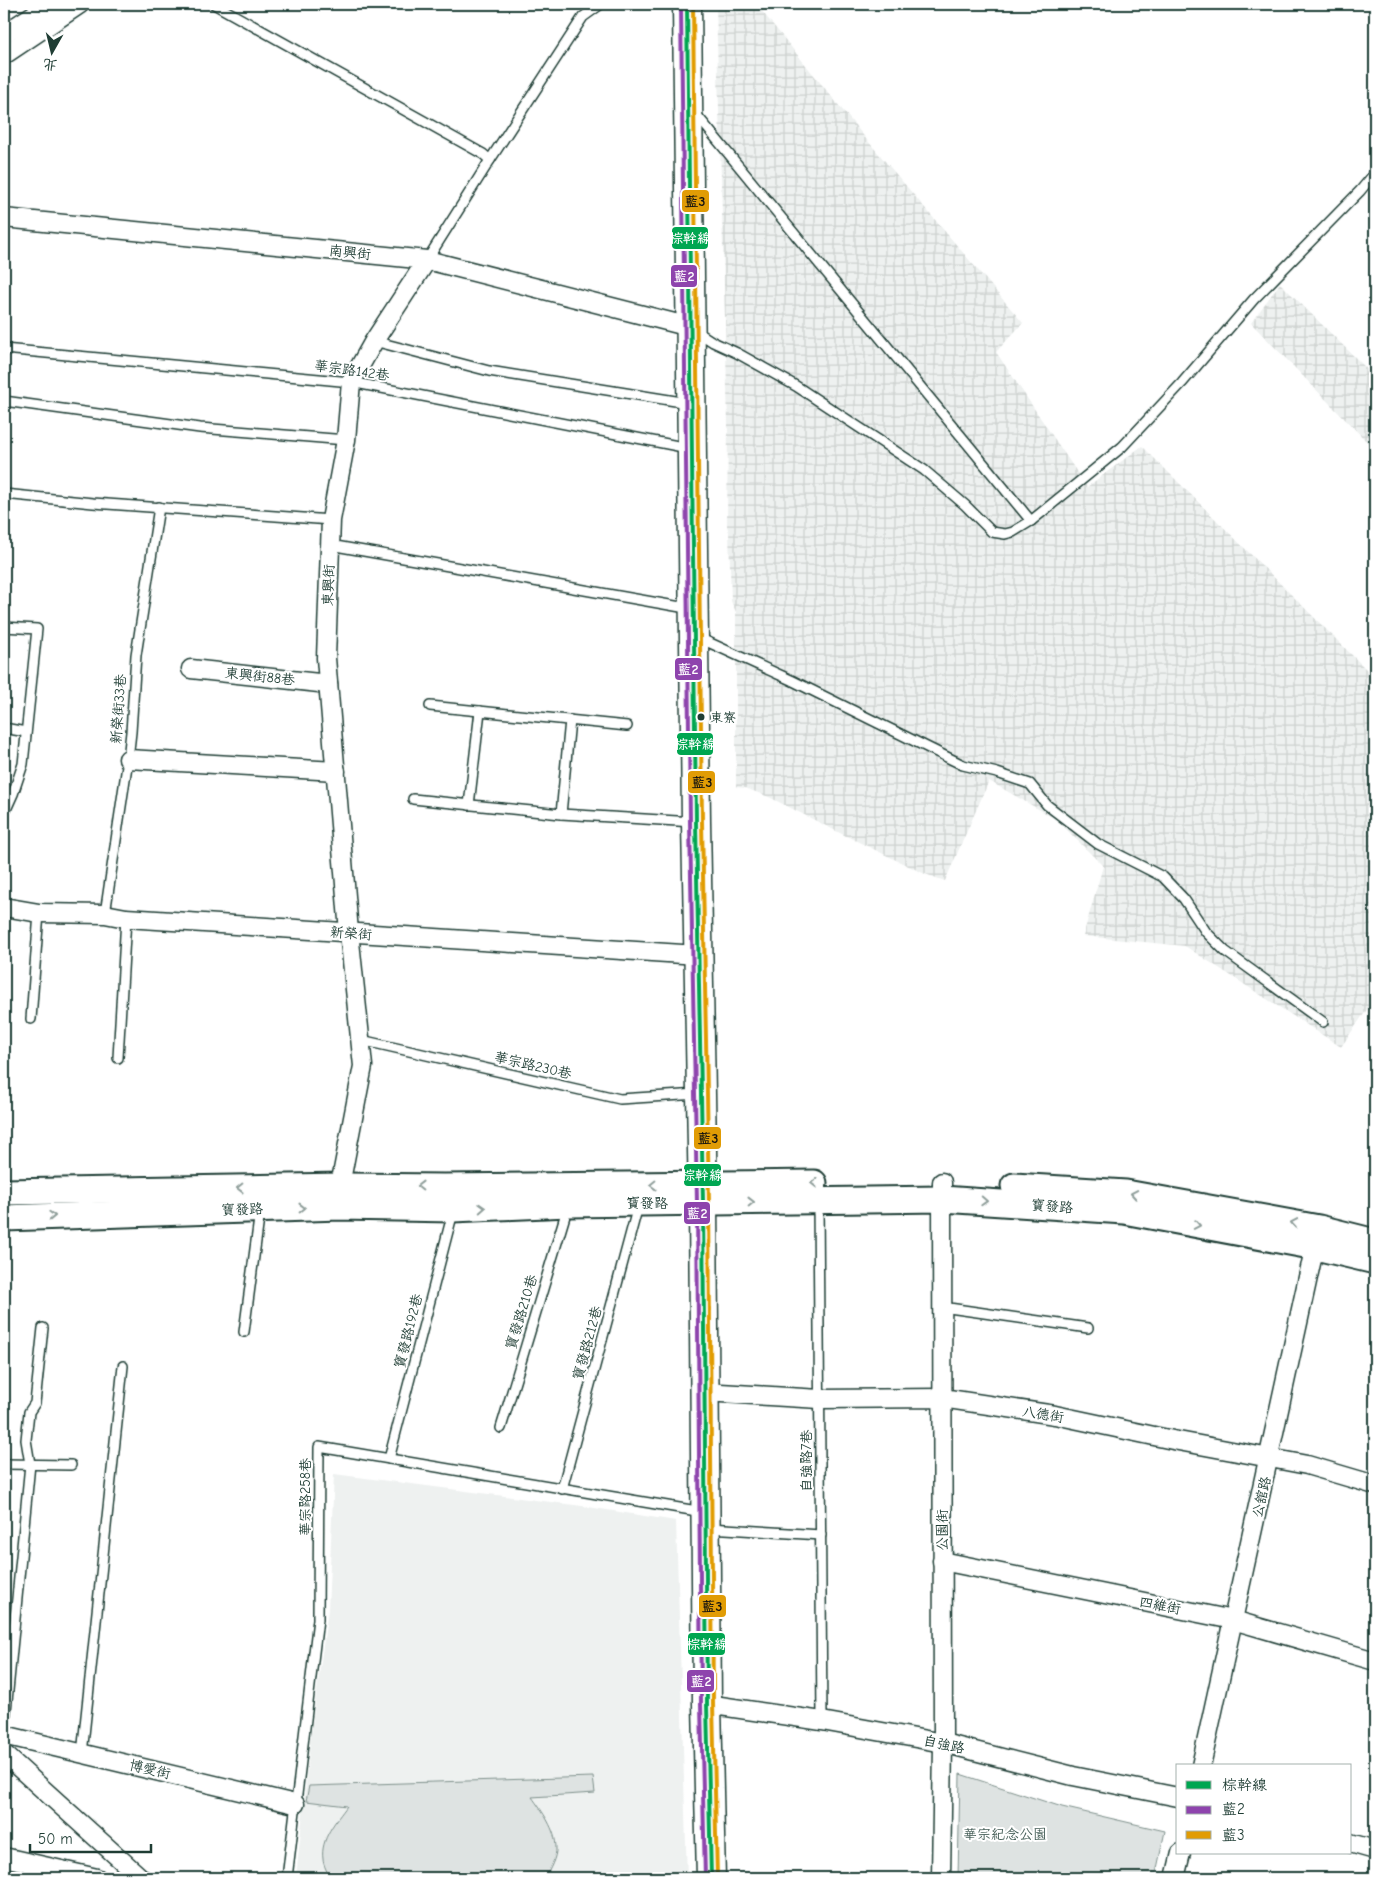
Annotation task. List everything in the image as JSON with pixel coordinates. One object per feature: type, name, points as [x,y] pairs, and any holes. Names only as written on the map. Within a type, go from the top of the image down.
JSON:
[{"type":"main road","points":[[687,4],[707,1704],[711,1878]]},
{"type":"main road","name":"寶發路","points":[[4,1218],[260,1209],[341,1196],[454,1186],[702,1194],[818,1200],[942,1191]]},
{"type":"main road","name":"寶發路","points":[[4,1192],[341,1196],[453,1209],[639,1203],[702,1194],[942,1191],[1124,1211],[1317,1237],[1375,1242]]},
{"type":"main road","name":"寶發路","points":[[1317,1237],[1375,1262]]},
{"type":"street","points":[[4,34],[50,4]]},
{"type":"street","points":[[4,56],[80,4]]},
{"type":"street","name":"南興街","points":[[4,218],[427,260],[690,327]]},
{"type":"street","name":"東興街","points":[[341,1196],[363,1066],[326,658],[331,520],[346,440],[351,382],[374,342],[427,260]]},
{"type":"street","name":"東興街88巷","points":[[191,669],[328,684]]},
{"type":"street","points":[[128,759],[336,771]]},
{"type":"street","name":"新榮街","points":[[4,907],[38,912],[105,914],[126,918],[698,955]]},
{"type":"street","name":"公園街","points":[[941,1878],[943,1743],[942,1191]]},
{"type":"street","name":"公舘路","points":[[1201,1764],[1317,1237]]},
{"type":"street","name":"八德街","points":[[704,1392],[820,1399],[942,1398],[1055,1415],[1172,1440],[1307,1465],[1375,1485]]},
{"type":"street","name":"四維街","points":[[942,1561],[1233,1620],[1375,1661]]},
{"type":"street","name":"自強路","points":[[707,1704],[822,1721],[943,1743],[1073,1776],[1176,1797]]},
{"type":"street","name":"博愛街","points":[[4,1734],[295,1804]]},
{"type":"street","points":[[4,1754],[141,1878]]},
{"type":"street","points":[[1352,1844],[1375,1850]]},
{"type":"street","points":[[1175,1878],[1181,1854]]},
{"type":"street","points":[[4,1857],[97,1878]]},
{"type":"lane","points":[[214,4],[483,154],[490,160]]},
{"type":"lane","points":[[427,260],[583,17],[601,4]]},
{"type":"lane","points":[[689,105],[1031,521]]},
{"type":"lane","points":[[690,327],[712,342],[737,353],[796,386],[924,470],[965,505],[992,532],[1004,534],[1014,532],[1031,521],[1122,447],[1182,384],[1254,299],[1360,191],[1375,173]]},
{"type":"lane","points":[[374,342],[489,371],[691,403]]},
{"type":"lane","name":"華宗路142巷","points":[[4,349],[351,382],[691,448]]},
{"type":"lane","points":[[4,400],[200,428],[346,440]]},
{"type":"lane","points":[[4,494],[93,503],[159,506],[331,520]]},
{"type":"lane","name":"新榮街33巷","points":[[105,914],[132,732],[136,655],[159,506]]},
{"type":"lane","points":[[330,545],[694,622],[792,680],[963,765],[997,773],[1030,784],[1047,805],[1098,844],[1163,877],[1184,899],[1206,932],[1225,951],[1323,1022]]},
{"type":"lane","points":[[4,627],[37,629],[23,764],[4,814]]},
{"type":"lane","points":[[430,706],[627,726]]},
{"type":"lane","points":[[469,805],[472,764],[480,711]]},
{"type":"lane","points":[[561,814],[570,720]]},
{"type":"lane","points":[[4,728],[26,732]]},
{"type":"lane","points":[[413,799],[561,814],[696,822]]},
{"type":"lane","points":[[31,1019],[38,912]]},
{"type":"lane","points":[[118,1058],[126,918]]},
{"type":"lane","name":"華宗路230巷","points":[[361,1040],[620,1099],[700,1094]]},
{"type":"lane","name":"自強路7巷","points":[[818,1200],[822,1721]]},
{"type":"lane","name":"寶發路212巷","points":[[562,1489],[639,1203]]},
{"type":"lane","name":"寶發路210巷","points":[[501,1428],[568,1204]]},
{"type":"lane","points":[[244,1332],[260,1209]]},
{"type":"lane","name":"寶發路192巷","points":[[389,1459],[453,1209]]},
{"type":"lane","points":[[942,1307],[1088,1328]]},
{"type":"lane","points":[[4,1734],[30,1464],[26,1440],[29,1412],[36,1403],[43,1328]]},
{"type":"lane","points":[[82,1754],[123,1366]]},
{"type":"lane","name":"華宗路258巷","points":[[287,1878],[318,1619],[319,1447],[562,1489],[706,1520],[821,1536]]},
{"type":"lane","points":[[4,1464],[71,1465]]},
{"type":"shaded area","points":[[716,4],[756,4],[867,140],[1023,323],[996,352],[1087,487],[1142,446],[1375,678],[1375,998],[1341,1047],[1185,946],[1083,936],[1103,866],[1056,819],[989,781],[945,881],[925,874],[769,797],[745,788],[736,787],[736,612],[731,601],[729,532],[727,526],[728,423]]},
{"type":"shaded area","points":[[1280,283],[1375,377],[1375,450],[1251,323]]},
{"type":"shaded area","points":[[334,1474],[582,1506],[676,1521],[687,1878],[296,1878],[311,1733],[328,1610]]},
{"type":"green space","name":"華宗紀念公園","points":[[960,1774],[1062,1807],[1165,1831],[1155,1878],[958,1878]]},
{"type":"green space","points":[[593,1777],[595,1793],[532,1797],[554,1834],[556,1852],[545,1878],[330,1878],[323,1861],[324,1844],[326,1837],[347,1806],[306,1801],[309,1786]]},
{"type":"transit line","name":"藍2","points":[[681,4],[690,822],[697,1203],[701,1704],[705,1878]]},
{"type":"transit line","name":"棕幹線","points":[[687,4],[696,822],[703,1203],[707,1704],[711,1878]]},
{"type":"transit line","name":"藍3","points":[[693,4],[702,822],[709,1203],[713,1704],[717,1878]]},
{"type":"place","name":"東寮","points":[[701,717]]}]
